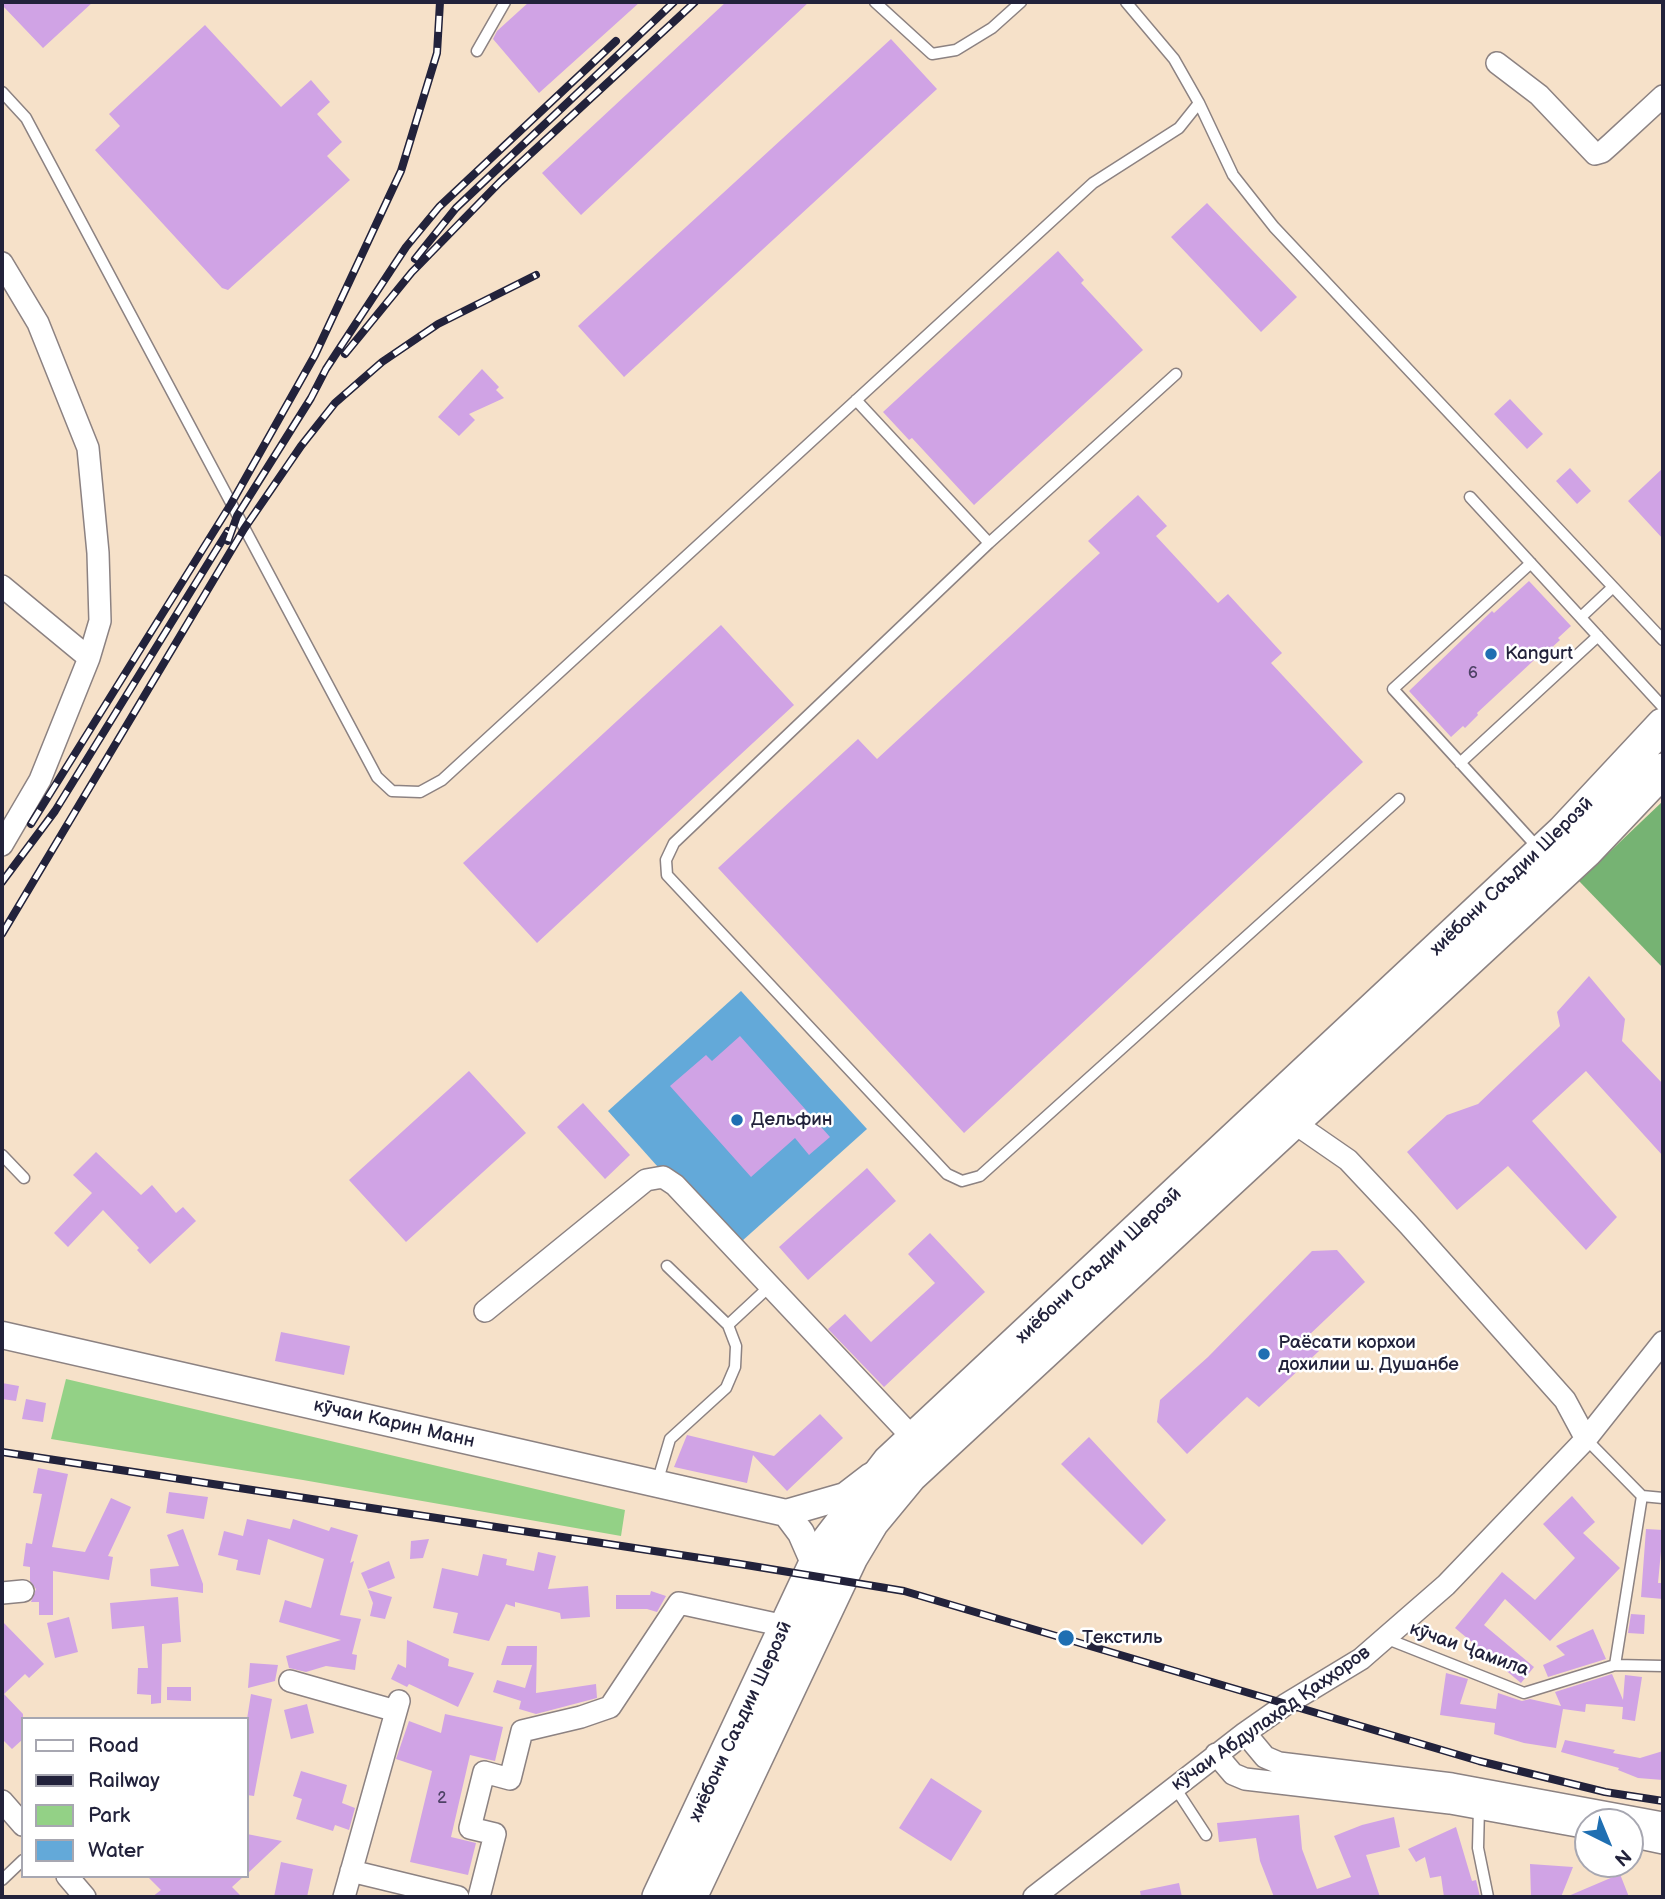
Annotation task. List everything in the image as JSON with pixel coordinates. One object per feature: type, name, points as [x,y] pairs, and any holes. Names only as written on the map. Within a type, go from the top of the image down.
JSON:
[{"type":"highway","name":"хиёбони Саъдии Шерозӣ","points":[[659,1897],[815,1565],[829,1540],[889,1462],[1542,852],[1663,725]]},
{"type":"highway","name":"хиёбони Саъдии Шерозӣ","points":[[690,1897],[836,1587],[862,1538],[883,1507],[910,1476],[1586,851],[1663,771]]},
{"type":"street","points":[[1497,63],[1539,95],[1595,154],[1611,144],[1663,96]]},
{"type":"street","points":[[2,263],[38,323],[89,448],[98,553],[100,621],[89,658],[40,780],[2,845]]},
{"type":"street","points":[[2,586],[89,658]]},
{"type":"street","points":[[1293,1122],[1348,1160],[1409,1224],[1566,1399],[1586,1439]]},
{"type":"street","points":[[485,1311],[646,1180],[663,1177],[674,1185],[914,1439]]},
{"type":"street","name":"кӯчаи Карин Манн","points":[[2,1335],[786,1513],[845,1496],[889,1462]]},
{"type":"street","name":"кӯчаи Абдулаҳад Қаҳҳоров","points":[[1034,1897],[1216,1754],[1284,1705],[1361,1659],[1446,1585],[1586,1439],[1663,1342]]},
{"type":"street","points":[[786,1513],[801,1533],[815,1565]]},
{"type":"street","points":[[479,1897],[495,1834],[470,1828],[478,1794],[484,1772],[510,1779],[522,1731],[610,1707],[679,1602],[785,1626]]},
{"type":"street","points":[[290,1681],[397,1706],[344,1897]]},
{"type":"street","points":[[1245,1733],[1265,1757],[1279,1763],[1465,1786],[1663,1823]]},
{"type":"street","points":[[1216,1754],[1233,1774],[1245,1779],[1479,1807],[1574,1825]]},
{"type":"street","points":[[1644,1839],[1663,1843]]},
{"type":"street","points":[[351,1871],[457,1897]]},
{"type":"street","points":[[69,1878],[85,1897]]},
{"type":"lane","points":[[477,51],[505,2]]},
{"type":"lane","points":[[875,2],[932,54],[956,50],[992,27],[1021,2]]},
{"type":"lane","points":[[1126,2],[1174,59],[1199,103],[1233,175],[1274,227],[1663,640]]},
{"type":"lane","points":[[2,92],[26,118],[377,777],[392,791],[420,792],[442,780],[1093,183],[1179,128],[1199,103]]},
{"type":"lane","points":[[1176,374],[989,543],[674,844],[666,860],[667,875],[947,1174],[962,1181],[980,1176],[1399,799]]},
{"type":"lane","points":[[856,400],[989,543]]},
{"type":"lane","points":[[1470,497],[1663,706]]},
{"type":"lane","points":[[1531,563],[1393,689],[1542,852]]},
{"type":"lane","points":[[1581,617],[1613,587]]},
{"type":"lane","points":[[1460,763],[1598,636]]},
{"type":"lane","points":[[2,1155],[24,1178]]},
{"type":"lane","points":[[657,1483],[670,1439],[726,1388],[735,1367],[736,1346],[728,1325],[667,1266]]},
{"type":"lane","points":[[728,1325],[770,1286]]},
{"type":"lane","points":[[1586,1439],[1642,1496],[1663,1498]]},
{"type":"lane","points":[[1615,1665],[1642,1496]]},
{"type":"lane","name":"кӯчаи Ҷамила","points":[[1385,1638],[1524,1693],[1615,1665],[1663,1666]]},
{"type":"lane","points":[[1174,1786],[1206,1835]]},
{"type":"lane","points":[[1479,1807],[1478,1847],[1488,1897]]},
{"type":"lane","points":[[2,1880],[21,1862]]},
{"type":"green space","points":[[1663,801],[1663,968],[1579,881]]},
{"type":"green space","points":[[66,1379],[625,1510],[621,1536],[51,1439]]},
{"type":"water","name":"Дельфин","points":[[741,991],[867,1129],[732,1250],[608,1111]]},
{"type":"building","points":[[2,2],[93,2],[43,48]]},
{"type":"building","points":[[529,2],[640,2],[539,93],[493,39],[497,31]]},
{"type":"building","points":[[726,2],[809,2],[581,215],[542,173]]},
{"type":"building","points":[[205,25],[281,107],[311,80],[330,102],[317,114],[342,142],[327,156],[350,180],[228,290],[222,288],[95,150],[120,126],[109,114]]},
{"type":"building","points":[[891,39],[937,89],[624,377],[578,326]]},
{"type":"building","points":[[1207,203],[1297,297],[1261,332],[1171,237]]},
{"type":"building","points":[[1058,251],[1084,280],[1081,283],[1143,350],[974,505],[912,438],[909,440],[883,412]]},
{"type":"building","points":[[482,369],[499,387],[496,390],[504,398],[469,414],[475,420],[459,436],[438,417]]},
{"type":"building","points":[[1510,399],[1543,434],[1527,449],[1494,414]]},
{"type":"building","points":[[1570,468],[1591,491],[1577,504],[1556,481]]},
{"type":"building","points":[[1663,468],[1663,539],[1628,501]]},
{"type":"building","points":[[1138,495],[1167,526],[1156,536],[1218,603],[1228,594],[1282,653],[1271,663],[1363,762],[964,1133],[718,868],[858,739],[877,759],[1100,553],[1088,541]]},
{"type":"building","points":[[1529,581],[1571,626],[1558,638],[1560,640],[1548,651],[1546,649],[1477,713],[1465,728],[1463,726],[1451,737],[1409,691],[1492,611],[1494,613]]},
{"type":"building","points":[[721,625],[794,705],[537,943],[463,863]]},
{"type":"building","points":[[1589,976],[1625,1019],[1622,1041],[1663,1084],[1663,1156],[1586,1071],[1532,1121],[1617,1217],[1586,1250],[1508,1166],[1457,1210],[1407,1152],[1447,1115],[1478,1104],[1560,1026],[1557,1012]]},
{"type":"building","points":[[740,1036],[830,1137],[809,1155],[795,1138],[751,1177],[670,1086],[706,1055],[712,1061]]},
{"type":"building","points":[[469,1071],[526,1133],[406,1242],[349,1180]]},
{"type":"building","points":[[583,1103],[630,1155],[605,1179],[557,1127]]},
{"type":"building","points":[[96,1152],[141,1195],[152,1185],[176,1213],[183,1207],[196,1221],[150,1264],[137,1250],[139,1248],[103,1210],[68,1247],[54,1233],[92,1193],[73,1175]]},
{"type":"building","points":[[867,1168],[896,1201],[808,1280],[779,1247]]},
{"type":"building","points":[[930,1233],[985,1292],[884,1387],[828,1329],[845,1314],[871,1342],[935,1283],[908,1254]]},
{"type":"building","name":"Раёсати корхои дохилии ш. Душанбе","points":[[1337,1250],[1365,1282],[1307,1337],[1319,1351],[1259,1407],[1247,1397],[1187,1454],[1157,1422],[1160,1400],[1208,1357],[1312,1251]]},
{"type":"building","points":[[281,1332],[350,1346],[344,1375],[275,1361]]},
{"type":"building","points":[[2,1383],[19,1386],[16,1401],[2,1399]]},
{"type":"building","points":[[26,1399],[46,1403],[43,1422],[22,1419]]},
{"type":"building","points":[[820,1414],[843,1438],[787,1491],[753,1455],[747,1483],[674,1467],[687,1435],[774,1456]]},
{"type":"building","points":[[1089,1437],[1166,1520],[1142,1545],[1061,1464]]},
{"type":"building","points":[[38,1468],[68,1474],[52,1547],[85,1552],[111,1498],[131,1507],[108,1556],[113,1557],[109,1580],[53,1571],[53,1615],[39,1615],[39,1602],[31,1602],[36,1589],[30,1581],[30,1567],[23,1566],[26,1543],[32,1544],[42,1494],[33,1493]]},
{"type":"building","points":[[169,1492],[208,1497],[204,1519],[166,1513]]},
{"type":"building","points":[[1572,1496],[1595,1522],[1583,1533],[1620,1568],[1550,1641],[1505,1599],[1484,1625],[1534,1667],[1521,1683],[1455,1628],[1502,1572],[1535,1600],[1575,1558],[1543,1524]]},
{"type":"building","points":[[247,1519],[290,1529],[293,1519],[329,1531],[331,1527],[358,1535],[340,1615],[361,1619],[352,1654],[357,1655],[355,1670],[326,1666],[306,1672],[289,1668],[286,1656],[341,1640],[279,1622],[285,1600],[311,1608],[324,1559],[268,1539],[260,1575],[236,1570],[238,1560],[218,1555],[224,1531],[243,1536]]},
{"type":"building","points":[[183,1529],[203,1584],[203,1593],[151,1586],[150,1569],[179,1566],[167,1535]]},
{"type":"building","points":[[1646,1529],[1663,1530],[1658,1583],[1663,1583],[1663,1599],[1641,1597]]},
{"type":"building","points":[[429,1539],[423,1558],[410,1559],[411,1541]]},
{"type":"building","points":[[538,1552],[556,1556],[548,1589],[588,1586],[590,1617],[561,1619],[560,1613],[515,1602],[515,1607],[506,1604],[489,1641],[453,1633],[458,1613],[433,1608],[442,1568],[478,1576],[483,1554],[507,1559],[506,1565],[534,1571]]},
{"type":"building","points":[[389,1561],[395,1578],[368,1589],[361,1573]]},
{"type":"building","points":[[368,1590],[392,1597],[385,1619],[370,1616],[373,1603]]},
{"type":"building","points":[[651,1591],[666,1596],[657,1612],[647,1609],[616,1609],[616,1595],[650,1595]]},
{"type":"building","points":[[178,1597],[181,1642],[162,1644],[161,1703],[151,1704],[151,1695],[137,1694],[138,1668],[148,1668],[144,1626],[112,1629],[110,1603]]},
{"type":"building","points":[[1631,1614],[1645,1615],[1644,1634],[1628,1633]]},
{"type":"building","points":[[69,1617],[78,1652],[55,1658],[47,1623]]},
{"type":"building","points":[[2,1621],[44,1664],[29,1678],[25,1674],[4,1694],[23,1717],[21,1741],[12,1749],[2,1739]]},
{"type":"building","points":[[1593,1629],[1606,1659],[1548,1677],[1543,1665],[1565,1655],[1556,1646]]},
{"type":"building","points":[[407,1640],[449,1659],[448,1666],[474,1673],[458,1707],[409,1684],[407,1687],[391,1679],[398,1664],[406,1668]]},
{"type":"building","points":[[507,1646],[537,1646],[536,1693],[596,1684],[597,1698],[536,1714],[519,1709],[521,1701],[493,1692],[497,1680],[525,1688],[532,1665],[501,1665]]},
{"type":"building","points":[[250,1663],[278,1665],[275,1681],[248,1688]]},
{"type":"building","points":[[1446,1673],[1468,1679],[1460,1704],[1496,1709],[1498,1693],[1522,1701],[1530,1699],[1561,1706],[1555,1692],[1612,1674],[1623,1700],[1625,1675],[1642,1677],[1635,1721],[1622,1719],[1623,1707],[1586,1704],[1585,1712],[1563,1709],[1556,1748],[1524,1743],[1494,1734],[1495,1723],[1440,1715]]},
{"type":"building","points":[[167,1687],[191,1687],[191,1701],[167,1700]]},
{"type":"building","points":[[251,1694],[272,1699],[254,1796],[248,1795],[247,1717]]},
{"type":"building","points":[[307,1704],[314,1733],[291,1739],[284,1710]]},
{"type":"building","points":[[445,1714],[503,1727],[495,1761],[470,1755],[451,1837],[476,1843],[468,1875],[410,1862],[432,1771],[396,1759],[409,1721],[441,1733]]},
{"type":"building","points":[[1565,1740],[1640,1758],[1663,1751],[1663,1780],[1638,1778],[1618,1770],[1619,1768],[1561,1752]]},
{"type":"building","points":[[301,1771],[347,1785],[342,1803],[355,1808],[349,1830],[335,1825],[333,1831],[296,1819],[302,1799],[293,1796]]},
{"type":"building","points":[[931,1778],[982,1811],[951,1861],[899,1828]]},
{"type":"building","points":[[1299,1815],[1302,1849],[1317,1889],[1351,1877],[1334,1836],[1394,1817],[1400,1847],[1366,1855],[1380,1897],[1274,1897],[1260,1861],[1256,1838],[1219,1842],[1217,1823]]},
{"type":"building","points":[[1456,1827],[1472,1881],[1476,1880],[1480,1897],[1444,1897],[1441,1876],[1430,1878],[1425,1857],[1416,1862],[1408,1849]]},
{"type":"building","points":[[248,1834],[282,1841],[248,1873]]},
{"type":"building","points":[[281,1862],[313,1869],[307,1897],[274,1897]]},
{"type":"building","points":[[1530,1864],[1573,1867],[1561,1897],[1531,1897]]},
{"type":"building","points":[[149,1878],[242,1878],[232,1887],[242,1897],[152,1897],[161,1890]]},
{"type":"building","points":[[1611,1878],[1622,1878],[1629,1897],[1566,1897]]},
{"type":"building","points":[[1179,1883],[1182,1897],[1141,1897],[1140,1891]]},
{"type":"railway","points":[[31,824],[231,504],[315,355],[401,171],[437,53],[440,2]]},
{"type":"railway","points":[[415,259],[456,208],[674,2]]},
{"type":"railway","points":[[345,354],[412,272],[500,182],[695,2]]},
{"type":"railway","points":[[228,541],[237,516],[311,398],[326,369],[406,247],[439,207],[616,41]]},
{"type":"railway","points":[[2,934],[244,529],[301,446],[335,403],[382,362],[438,324],[536,275]]},
{"type":"railway","points":[[2,882],[55,811],[228,531]]},
{"type":"railway","points":[[2,1452],[904,1591],[1479,1761],[1605,1792],[1663,1801]]},
{"type":"place","name":"Kangurt","points":[[1491,654]]},
{"type":"place","name":"Дельфин","points":[[737,1120]]},
{"type":"place","name":"Раёсати корхои дохилии ш. Душанбе","points":[[1264,1354]]},
{"type":"place","name":"Текстиль","points":[[1066,1638]]}]
